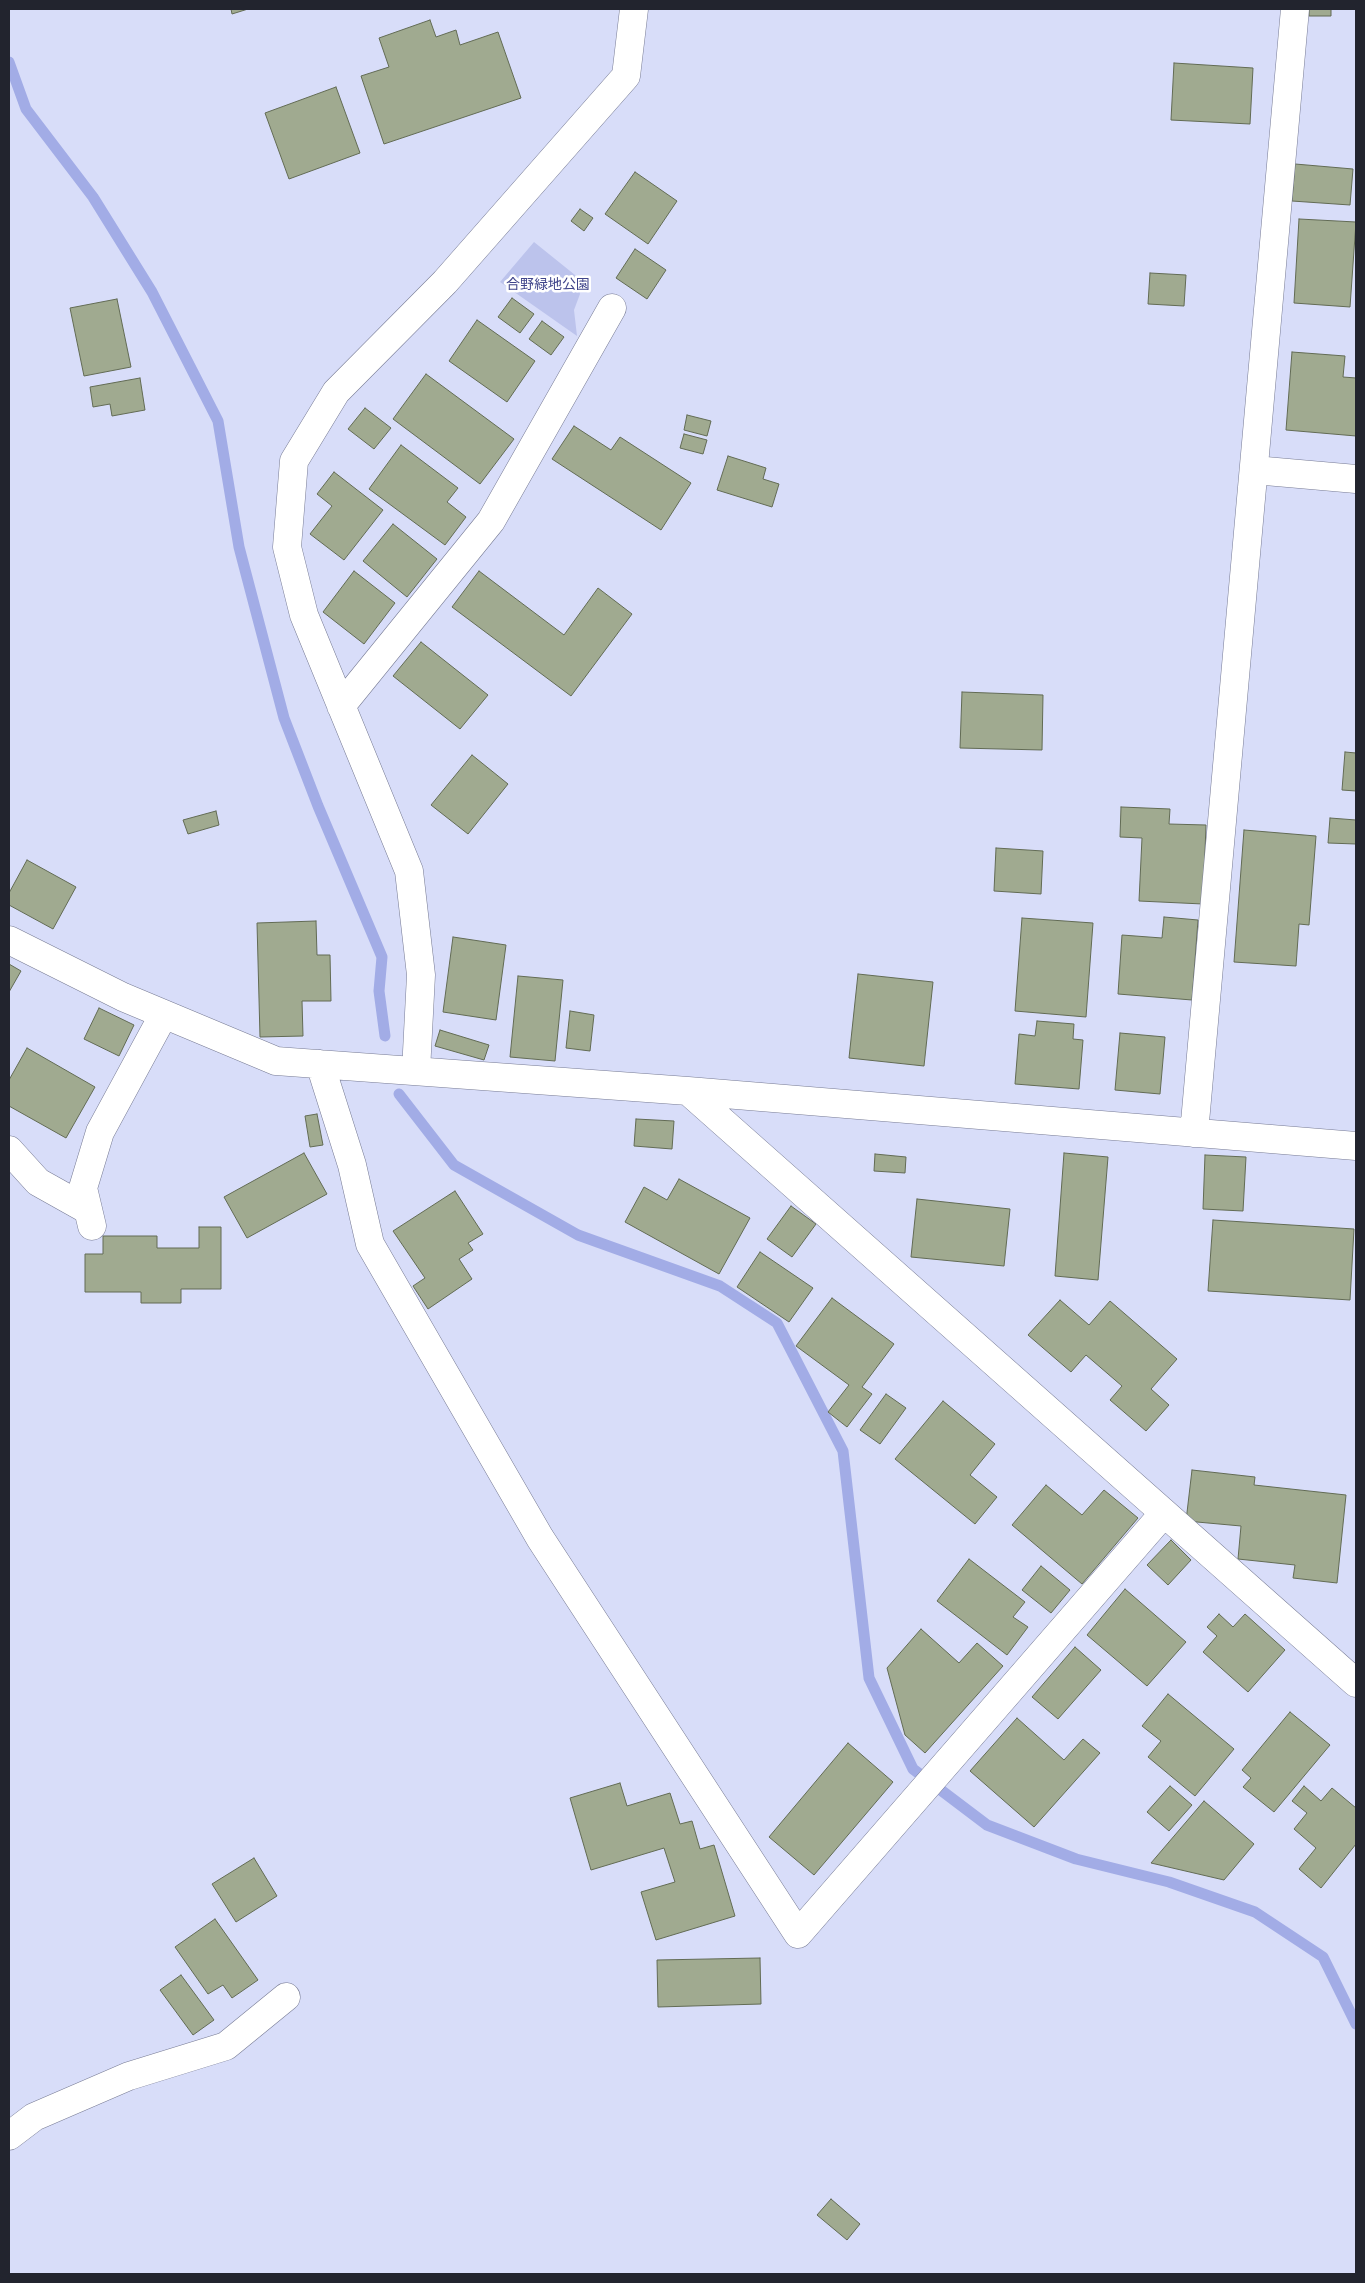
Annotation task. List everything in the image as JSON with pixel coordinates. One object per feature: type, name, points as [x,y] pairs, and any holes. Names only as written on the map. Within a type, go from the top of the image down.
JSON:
[{"type":"street","points":[[416,1071],[421,975],[409,870],[304,615],[287,547],[294,461],[336,392],[445,282],[626,76],[634,9]]},
{"type":"street","points":[[1194,1133],[1295,9]]},
{"type":"street","points":[[341,706],[491,521],[612,308]]},
{"type":"street","points":[[1254,470],[1356,479]]},
{"type":"street","points":[[9,940],[123,997],[276,1061],[688,1091],[1356,1146]]},
{"type":"street","points":[[9,1150],[38,1182],[90,1218],[84,1188],[100,1132],[164,1014]]},
{"type":"street","points":[[320,1064],[352,1165],[370,1244],[540,1538],[798,1934],[1164,1513]]},
{"type":"street","points":[[688,1091],[1356,1683]]},
{"type":"street","points":[[9,2136],[34,2117],[129,2076],[226,2046],[286,1997]]},
{"type":"green space","name":"合野緑地公園","points":[[534,242],[575,275],[580,294],[574,310],[577,336],[500,282]]},
{"type":"building","points":[[231,9],[248,9],[232,14]]},
{"type":"building","points":[[1309,9],[1331,9],[1331,16],[1309,16]]},
{"type":"building","points":[[430,20],[436,37],[456,30],[460,45],[498,32],[521,98],[384,144],[361,76],[389,67],[379,38]]},
{"type":"building","points":[[1174,63],[1253,68],[1250,124],[1171,120]]},
{"type":"building","points":[[336,87],[360,153],[289,179],[265,113]]},
{"type":"building","points":[[1295,164],[1353,169],[1350,205],[1292,201]]},
{"type":"building","points":[[635,172],[677,201],[648,244],[605,214]]},
{"type":"building","points":[[580,209],[593,218],[584,231],[571,221]]},
{"type":"building","points":[[1299,219],[1356,222],[1350,307],[1294,303]]},
{"type":"building","points":[[635,249],[666,270],[647,299],[616,278]]},
{"type":"building","points":[[1150,273],[1186,275],[1184,306],[1148,304]]},
{"type":"building","points":[[512,298],[534,314],[520,333],[498,317]]},
{"type":"building","points":[[117,299],[131,367],[84,376],[70,308]]},
{"type":"building","points":[[477,320],[535,361],[507,402],[449,361]]},
{"type":"building","points":[[542,321],[564,337],[551,355],[529,339]]},
{"type":"building","points":[[1292,352],[1345,356],[1343,377],[1356,378],[1356,436],[1286,430]]},
{"type":"building","points":[[426,374],[514,439],[480,484],[393,419]]},
{"type":"building","points":[[140,378],[145,410],[112,416],[110,404],[93,407],[90,387]]},
{"type":"building","points":[[365,408],[391,428],[374,449],[348,429]]},
{"type":"building","points":[[687,415],[711,421],[707,436],[684,430]]},
{"type":"building","points":[[574,426],[611,450],[620,437],[691,483],[661,530],[552,459]]},
{"type":"building","points":[[684,434],[707,440],[703,454],[680,448]]},
{"type":"building","points":[[401,445],[458,488],[447,502],[466,517],[445,545],[369,489]]},
{"type":"building","points":[[728,456],[766,468],[763,479],[779,484],[772,507],[717,490]]},
{"type":"building","points":[[334,472],[383,510],[344,560],[310,534],[332,506],[317,494]]},
{"type":"building","points":[[393,524],[437,559],[407,597],[363,561]]},
{"type":"building","points":[[354,571],[395,603],[364,644],[323,612]]},
{"type":"building","points":[[479,571],[564,635],[598,588],[632,614],[571,696],[452,607]]},
{"type":"building","points":[[421,642],[488,695],[460,729],[393,676]]},
{"type":"building","points":[[962,692],[1043,695],[1042,750],[960,748]]},
{"type":"building","points":[[1345,752],[1356,753],[1356,791],[1342,790]]},
{"type":"building","points":[[472,755],[508,784],[468,834],[431,805]]},
{"type":"building","points":[[1121,807],[1170,809],[1169,824],[1206,825],[1203,904],[1139,901],[1142,838],[1120,837]]},
{"type":"building","points":[[216,811],[219,825],[188,834],[183,820]]},
{"type":"building","points":[[1330,818],[1356,820],[1356,844],[1328,843]]},
{"type":"building","points":[[1244,830],[1316,836],[1309,925],[1299,924],[1296,966],[1234,962]]},
{"type":"building","points":[[996,848],[1043,851],[1041,894],[994,891]]},
{"type":"building","points":[[27,860],[76,887],[53,929],[9,905],[9,893]]},
{"type":"building","points":[[1164,917],[1198,920],[1192,1000],[1118,994],[1122,935],[1162,938]]},
{"type":"building","points":[[1022,918],[1093,923],[1086,1017],[1015,1011]]},
{"type":"building","points":[[316,921],[317,955],[330,955],[331,1001],[302,1001],[303,1036],[260,1037],[257,923]]},
{"type":"building","points":[[453,937],[506,945],[496,1020],[443,1012]]},
{"type":"building","points":[[9,964],[21,971],[9,992]]},
{"type":"building","points":[[858,974],[933,982],[924,1066],[849,1058]]},
{"type":"building","points":[[518,976],[563,980],[555,1061],[510,1057]]},
{"type":"building","points":[[99,1008],[134,1025],[119,1056],[84,1039]]},
{"type":"building","points":[[570,1011],[594,1015],[590,1051],[566,1048]]},
{"type":"building","points":[[1037,1021],[1074,1024],[1073,1039],[1083,1040],[1079,1089],[1015,1084],[1019,1034],[1035,1036]]},
{"type":"building","points":[[440,1030],[489,1045],[484,1060],[435,1046]]},
{"type":"building","points":[[1120,1033],[1165,1037],[1160,1094],[1115,1090]]},
{"type":"building","points":[[27,1048],[95,1087],[66,1138],[9,1106],[9,1080]]},
{"type":"building","points":[[317,1114],[323,1145],[310,1147],[305,1116]]},
{"type":"building","points":[[636,1119],[674,1121],[672,1149],[634,1146]]},
{"type":"building","points":[[304,1153],[327,1194],[247,1238],[224,1197]]},
{"type":"building","points":[[1064,1153],[1108,1157],[1098,1280],[1055,1276]]},
{"type":"building","points":[[875,1154],[906,1157],[905,1173],[874,1171]]},
{"type":"building","points":[[1205,1155],[1246,1157],[1243,1211],[1203,1209]]},
{"type":"building","points":[[679,1179],[750,1218],[719,1274],[625,1222],[644,1187],[667,1200]]},
{"type":"building","points":[[455,1191],[483,1234],[468,1243],[473,1250],[459,1259],[472,1279],[428,1309],[413,1286],[425,1278],[393,1231]]},
{"type":"building","points":[[917,1199],[1010,1209],[1004,1266],[911,1257]]},
{"type":"building","points":[[791,1206],[816,1224],[792,1257],[767,1239]]},
{"type":"building","points":[[1213,1220],[1354,1229],[1350,1300],[1208,1291]]},
{"type":"building","points":[[199,1227],[221,1227],[221,1289],[181,1289],[181,1303],[141,1303],[141,1292],[85,1292],[85,1254],[103,1254],[103,1236],[157,1236],[157,1248],[199,1248]]},
{"type":"building","points":[[760,1252],[813,1288],[789,1322],[737,1287]]},
{"type":"building","points":[[832,1298],[894,1344],[862,1387],[872,1394],[847,1427],[828,1412],[849,1385],[796,1346]]},
{"type":"building","points":[[1060,1300],[1089,1325],[1110,1301],[1177,1359],[1151,1389],[1169,1405],[1146,1431],[1110,1400],[1122,1386],[1086,1355],[1071,1372],[1028,1335]]},
{"type":"building","points":[[886,1394],[906,1408],[880,1444],[860,1430]]},
{"type":"building","points":[[943,1401],[995,1444],[970,1475],[997,1497],[975,1524],[895,1459]]},
{"type":"building","points":[[1192,1470],[1255,1477],[1254,1485],[1346,1495],[1337,1583],[1293,1578],[1295,1565],[1238,1559],[1241,1526],[1186,1521]]},
{"type":"building","points":[[1046,1485],[1082,1515],[1104,1490],[1138,1518],[1082,1584],[1012,1525]]},
{"type":"building","points":[[1171,1540],[1191,1560],[1168,1585],[1147,1565]]},
{"type":"building","points":[[969,1559],[1025,1602],[1013,1617],[1028,1627],[1007,1655],[937,1601]]},
{"type":"building","points":[[1041,1566],[1070,1590],[1051,1613],[1022,1590]]},
{"type":"building","points":[[1125,1589],[1186,1642],[1147,1686],[1087,1635]]},
{"type":"building","points":[[1219,1614],[1233,1627],[1245,1614],[1285,1650],[1248,1692],[1203,1652],[1217,1636],[1207,1627]]},
{"type":"building","points":[[921,1629],[959,1663],[977,1643],[1003,1666],[925,1753],[905,1735],[887,1668]]},
{"type":"building","points":[[1075,1647],[1101,1670],[1058,1719],[1032,1697]]},
{"type":"building","points":[[1168,1694],[1234,1749],[1195,1796],[1148,1757],[1161,1741],[1142,1726]]},
{"type":"building","points":[[1290,1712],[1330,1745],[1274,1812],[1243,1787],[1251,1778],[1242,1770]]},
{"type":"building","points":[[1017,1718],[1064,1760],[1083,1739],[1100,1753],[1034,1827],[970,1771]]},
{"type":"building","points":[[848,1743],[893,1782],[814,1875],[769,1837]]},
{"type":"building","points":[[620,1783],[627,1806],[670,1793],[680,1824],[692,1821],[700,1849],[714,1845],[735,1916],[656,1940],[641,1892],[675,1882],[664,1848],[591,1870],[570,1798]]},
{"type":"building","points":[[1170,1786],[1192,1805],[1169,1831],[1147,1812]]},
{"type":"building","points":[[1304,1786],[1321,1801],[1332,1788],[1356,1808],[1356,1844],[1321,1888],[1299,1869],[1316,1848],[1294,1829],[1307,1813],[1292,1801]]},
{"type":"building","points":[[1204,1801],[1254,1844],[1224,1880],[1151,1863]]},
{"type":"building","points":[[254,1858],[277,1896],[236,1922],[212,1884]]},
{"type":"building","points":[[215,1919],[258,1980],[232,1998],[223,1985],[208,1994],[175,1947]]},
{"type":"building","points":[[760,1958],[761,2004],[658,2007],[657,1960]]},
{"type":"building","points":[[181,1975],[214,2020],[193,2035],[160,1990]]},
{"type":"building","points":[[831,2199],[860,2224],[847,2240],[817,2215]]},
{"type":"waterway","points":[[9,62],[26,109],[93,197],[152,292],[218,421],[239,547],[284,718],[318,806],[382,957],[379,991],[385,1036]]},
{"type":"waterway","points":[[399,1094],[454,1165],[578,1235],[720,1286],[777,1323],[843,1451],[869,1678],[913,1769],[987,1825],[1076,1859],[1169,1882],[1255,1912],[1323,1957],[1356,2024]]}]
